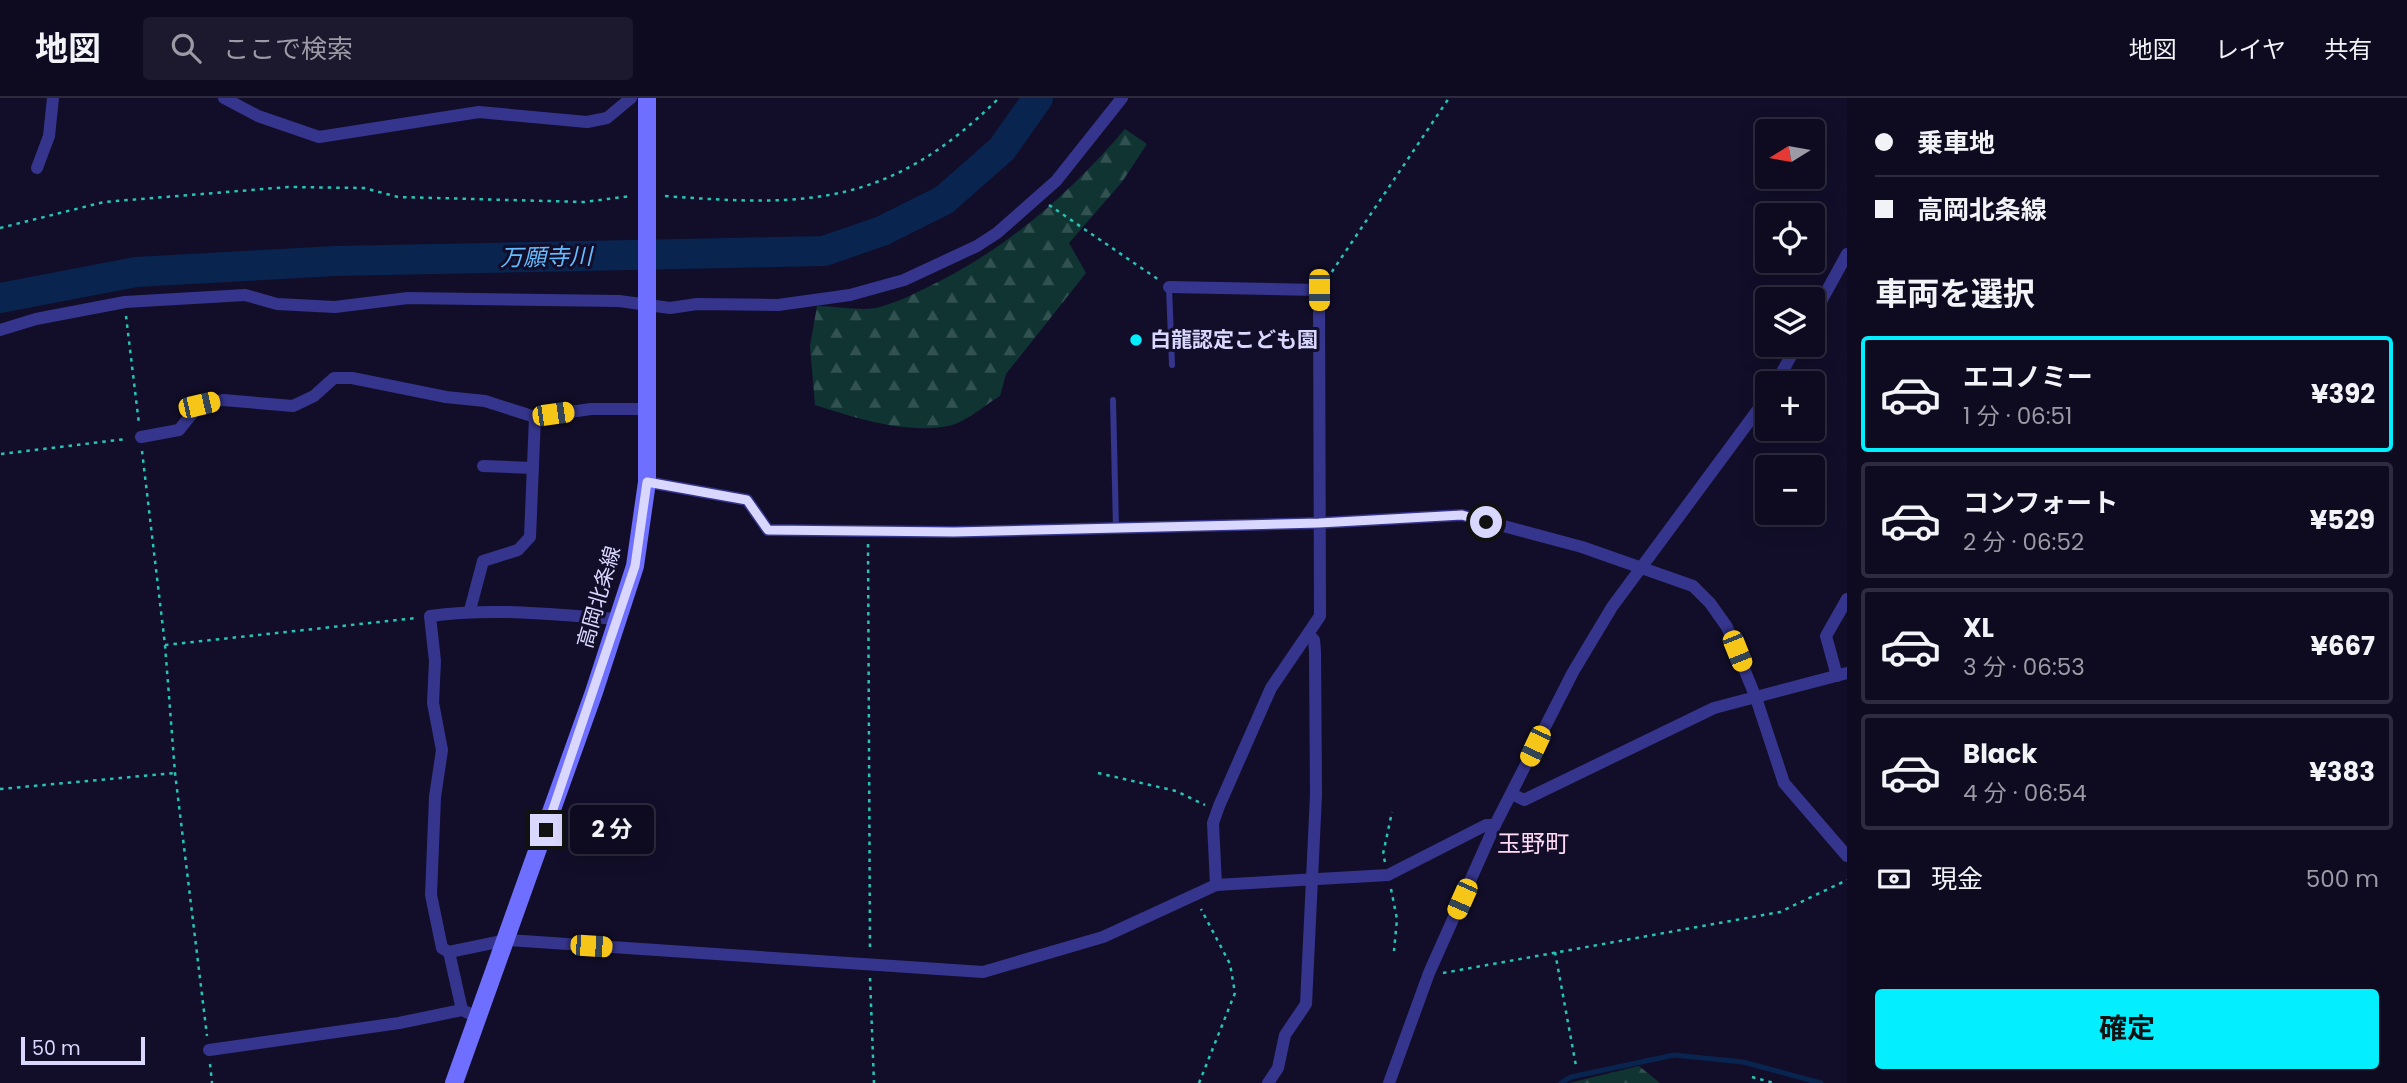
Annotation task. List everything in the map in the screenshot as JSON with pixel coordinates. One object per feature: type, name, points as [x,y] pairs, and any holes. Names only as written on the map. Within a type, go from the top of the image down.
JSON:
[{"type":"main road","name":"高岡北条線","points":[[454,1083],[507,940],[635,566],[647,482],[647,98]]},
{"type":"street","points":[[37,168],[49,136],[53,98]]},
{"type":"street","points":[[224,98],[258,116],[319,137],[479,112],[587,122],[607,118],[631,98]]},
{"type":"street","points":[[0,330],[36,319],[125,302],[245,295],[277,304],[335,307],[408,298],[778,304],[850,295],[904,280],[977,246],[1038,197],[1078,157],[1122,98]]},
{"type":"street","points":[[1825,294],[1847,254]]},
{"type":"street","points":[[1169,287],[1319,290],[1320,616],[1271,688],[1217,812],[1213,823],[1216,885]]},
{"type":"street","points":[[141,437],[179,430],[199,405],[223,400],[293,406],[314,396],[334,379],[343,378],[485,401],[535,417],[591,409],[648,410]]},
{"type":"street","points":[[1388,1083],[1429,973],[1495,825],[1573,672],[1612,607],[1755,414]]},
{"type":"street","points":[[470,610],[483,561],[518,550],[530,537],[535,417]]},
{"type":"street","points":[[483,466],[533,468]]},
{"type":"street","points":[[647,482],[747,500],[768,530],[1116,528],[1319,523],[1462,515],[1582,547],[1693,586],[1710,603],[1727,627],[1756,698],[1784,783],[1847,856]]},
{"type":"street","points":[[1512,794],[1524,800],[1700,713],[1842,675],[1826,636],[1847,599]]},
{"type":"street","points":[[619,619],[470,610],[430,616],[435,661],[433,703],[442,751],[435,797],[431,895],[442,948],[449,952],[507,940],[982,972],[1103,937],[1216,885],[1388,875],[1486,825],[1495,825]]},
{"type":"street","points":[[1268,1083],[1278,1068],[1285,1035],[1307,1004],[1317,703],[1314,640],[1309,635]]},
{"type":"street","points":[[449,952],[462,1010]]},
{"type":"street","points":[[209,1050],[399,1023],[462,1010],[479,1018]]},
{"type":"lane","points":[[1169,287],[1172,365]]},
{"type":"lane","points":[[1113,400],[1116,528]]},
{"type":"path","points":[[0,228],[104,202],[288,187],[364,188],[398,197],[584,202],[648,194],[739,202],[785,202],[866,186],[900,173],[963,134],[999,98]]},
{"type":"path","points":[[1319,290],[1449,98]]},
{"type":"path","points":[[1038,197],[1169,287]]},
{"type":"path","points":[[125,302],[166,645],[175,773],[212,1083]]},
{"type":"path","points":[[1,454],[141,437]]},
{"type":"path","points":[[868,531],[870,964],[874,1083]]},
{"type":"path","points":[[166,645],[430,616]]},
{"type":"path","points":[[0,789],[175,773]]},
{"type":"path","points":[[1098,773],[1176,790],[1217,812]]},
{"type":"path","points":[[1429,973],[1436,975],[1780,912],[1847,880]]},
{"type":"path","points":[[1193,895],[1230,964],[1235,993],[1199,1083]]},
{"type":"path","points":[[1555,952],[1576,1066]]},
{"type":"path","points":[[1752,1077],[1774,1083]]},
{"type":"green space","points":[[1125,129],[1147,144],[1122,182],[1069,243],[1086,273],[1006,374],[1000,396],[961,421],[932,428],[880,423],[815,405],[810,346],[817,306],[876,308],[940,281],[992,250],[1040,214],[1084,174]]},
{"type":"green space","points":[[1639,1066],[1660,1083],[1569,1083]]},
{"type":"waterway","name":"万願寺川","points":[[0,298],[136,272],[335,261],[824,251],[882,231],[944,200],[1002,149],[1038,98]]},
{"type":"waterway","points":[[1561,1083],[1571,1077],[1674,1055],[1743,1062],[1821,1083]]},
{"type":"place","name":"白龍認定こども園","points":[[1136,340]]},
{"type":"district","name":"玉野町","points":[[1533,844]]},
{"type":"route","points":[[546,830],[611,644],[635,566],[647,482],[747,500],[768,530],[954,532],[1319,523],[1462,515],[1486,522]]}]
